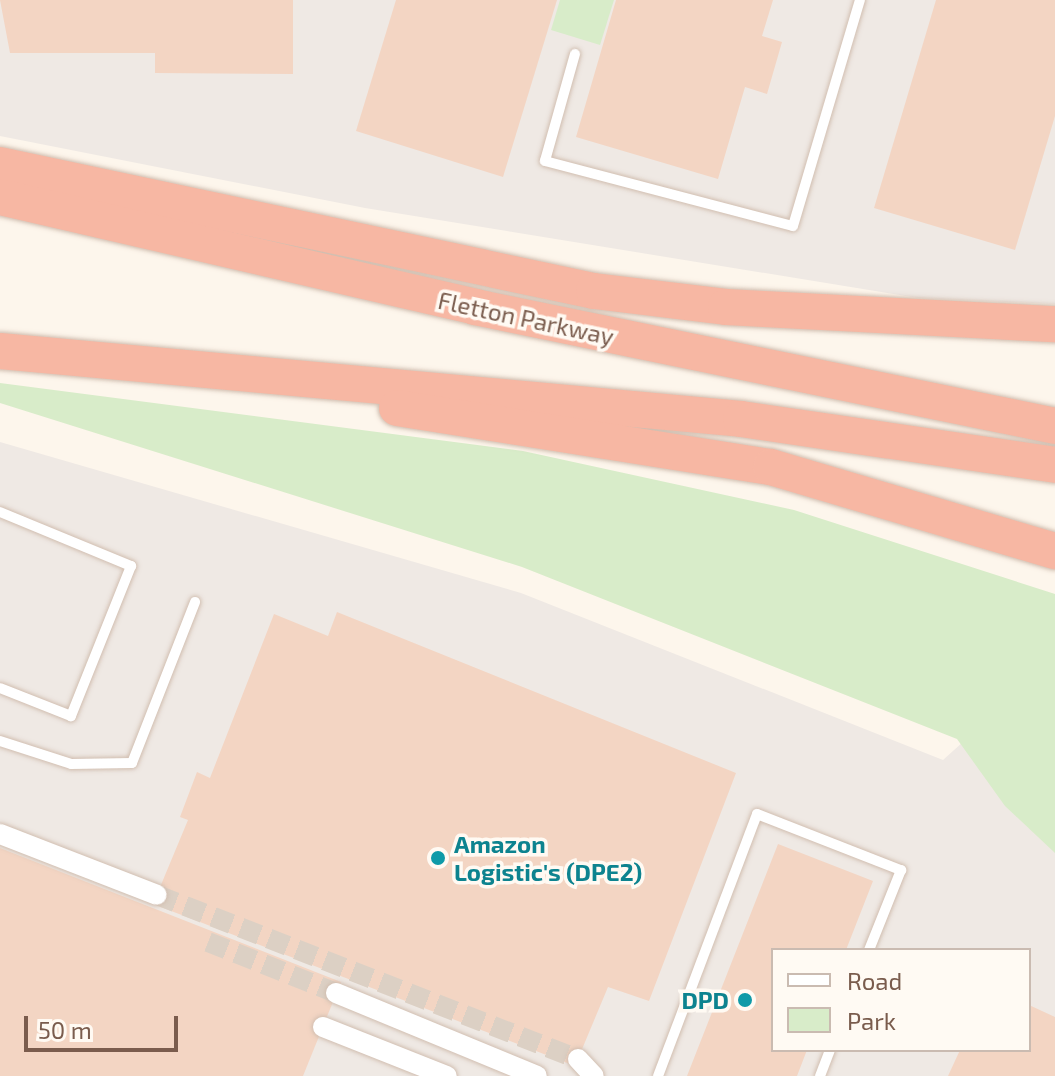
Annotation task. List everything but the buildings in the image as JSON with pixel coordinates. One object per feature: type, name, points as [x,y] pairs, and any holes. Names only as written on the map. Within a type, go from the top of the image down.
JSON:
[{"type":"highway","points":[[0,165],[594,291],[726,307],[1055,324]]},
{"type":"highway","name":"Fletton Parkway","points":[[0,197],[490,311],[1055,426]]},
{"type":"highway","points":[[0,351],[741,419],[1055,465]]},
{"type":"highway","points":[[92,359],[771,467],[1055,551]]},
{"type":"street","points":[[0,834],[157,895]]},
{"type":"street","points":[[336,993],[537,1076]]},
{"type":"street","points":[[323,1027],[447,1076]]},
{"type":"street","points":[[578,1059],[594,1076]]},
{"type":"lane","points":[[575,54],[545,161],[793,226],[860,0]]},
{"type":"lane","points":[[0,512],[131,566],[71,716],[0,688]]},
{"type":"lane","points":[[0,741],[71,764],[132,763],[195,602]]},
{"type":"lane","points":[[658,1076],[757,814],[901,870],[870,948]]},
{"type":"lane","points":[[820,1076],[829,1052]]},
{"type":"shaded area","points":[[0,0],[1055,0],[1055,304],[918,298],[365,208],[0,136]]},
{"type":"shaded area","points":[[0,442],[521,593],[943,760],[1055,659],[1055,1076],[0,1076]]},
{"type":"green space","points":[[560,0],[614,0],[600,45],[551,30]]},
{"type":"green space","points":[[0,383],[523,451],[794,510],[1055,594],[1055,853],[1005,806],[957,739],[522,567],[0,403]]},
{"type":"tunnel","points":[[157,895],[578,1059]]},
{"type":"tunnel","points":[[208,942],[336,993]]},
{"type":"place","name":"Amazon Logistic's (DPE2)","points":[[438,858]]},
{"type":"place","name":"DPD","points":[[745,1000]]}]
